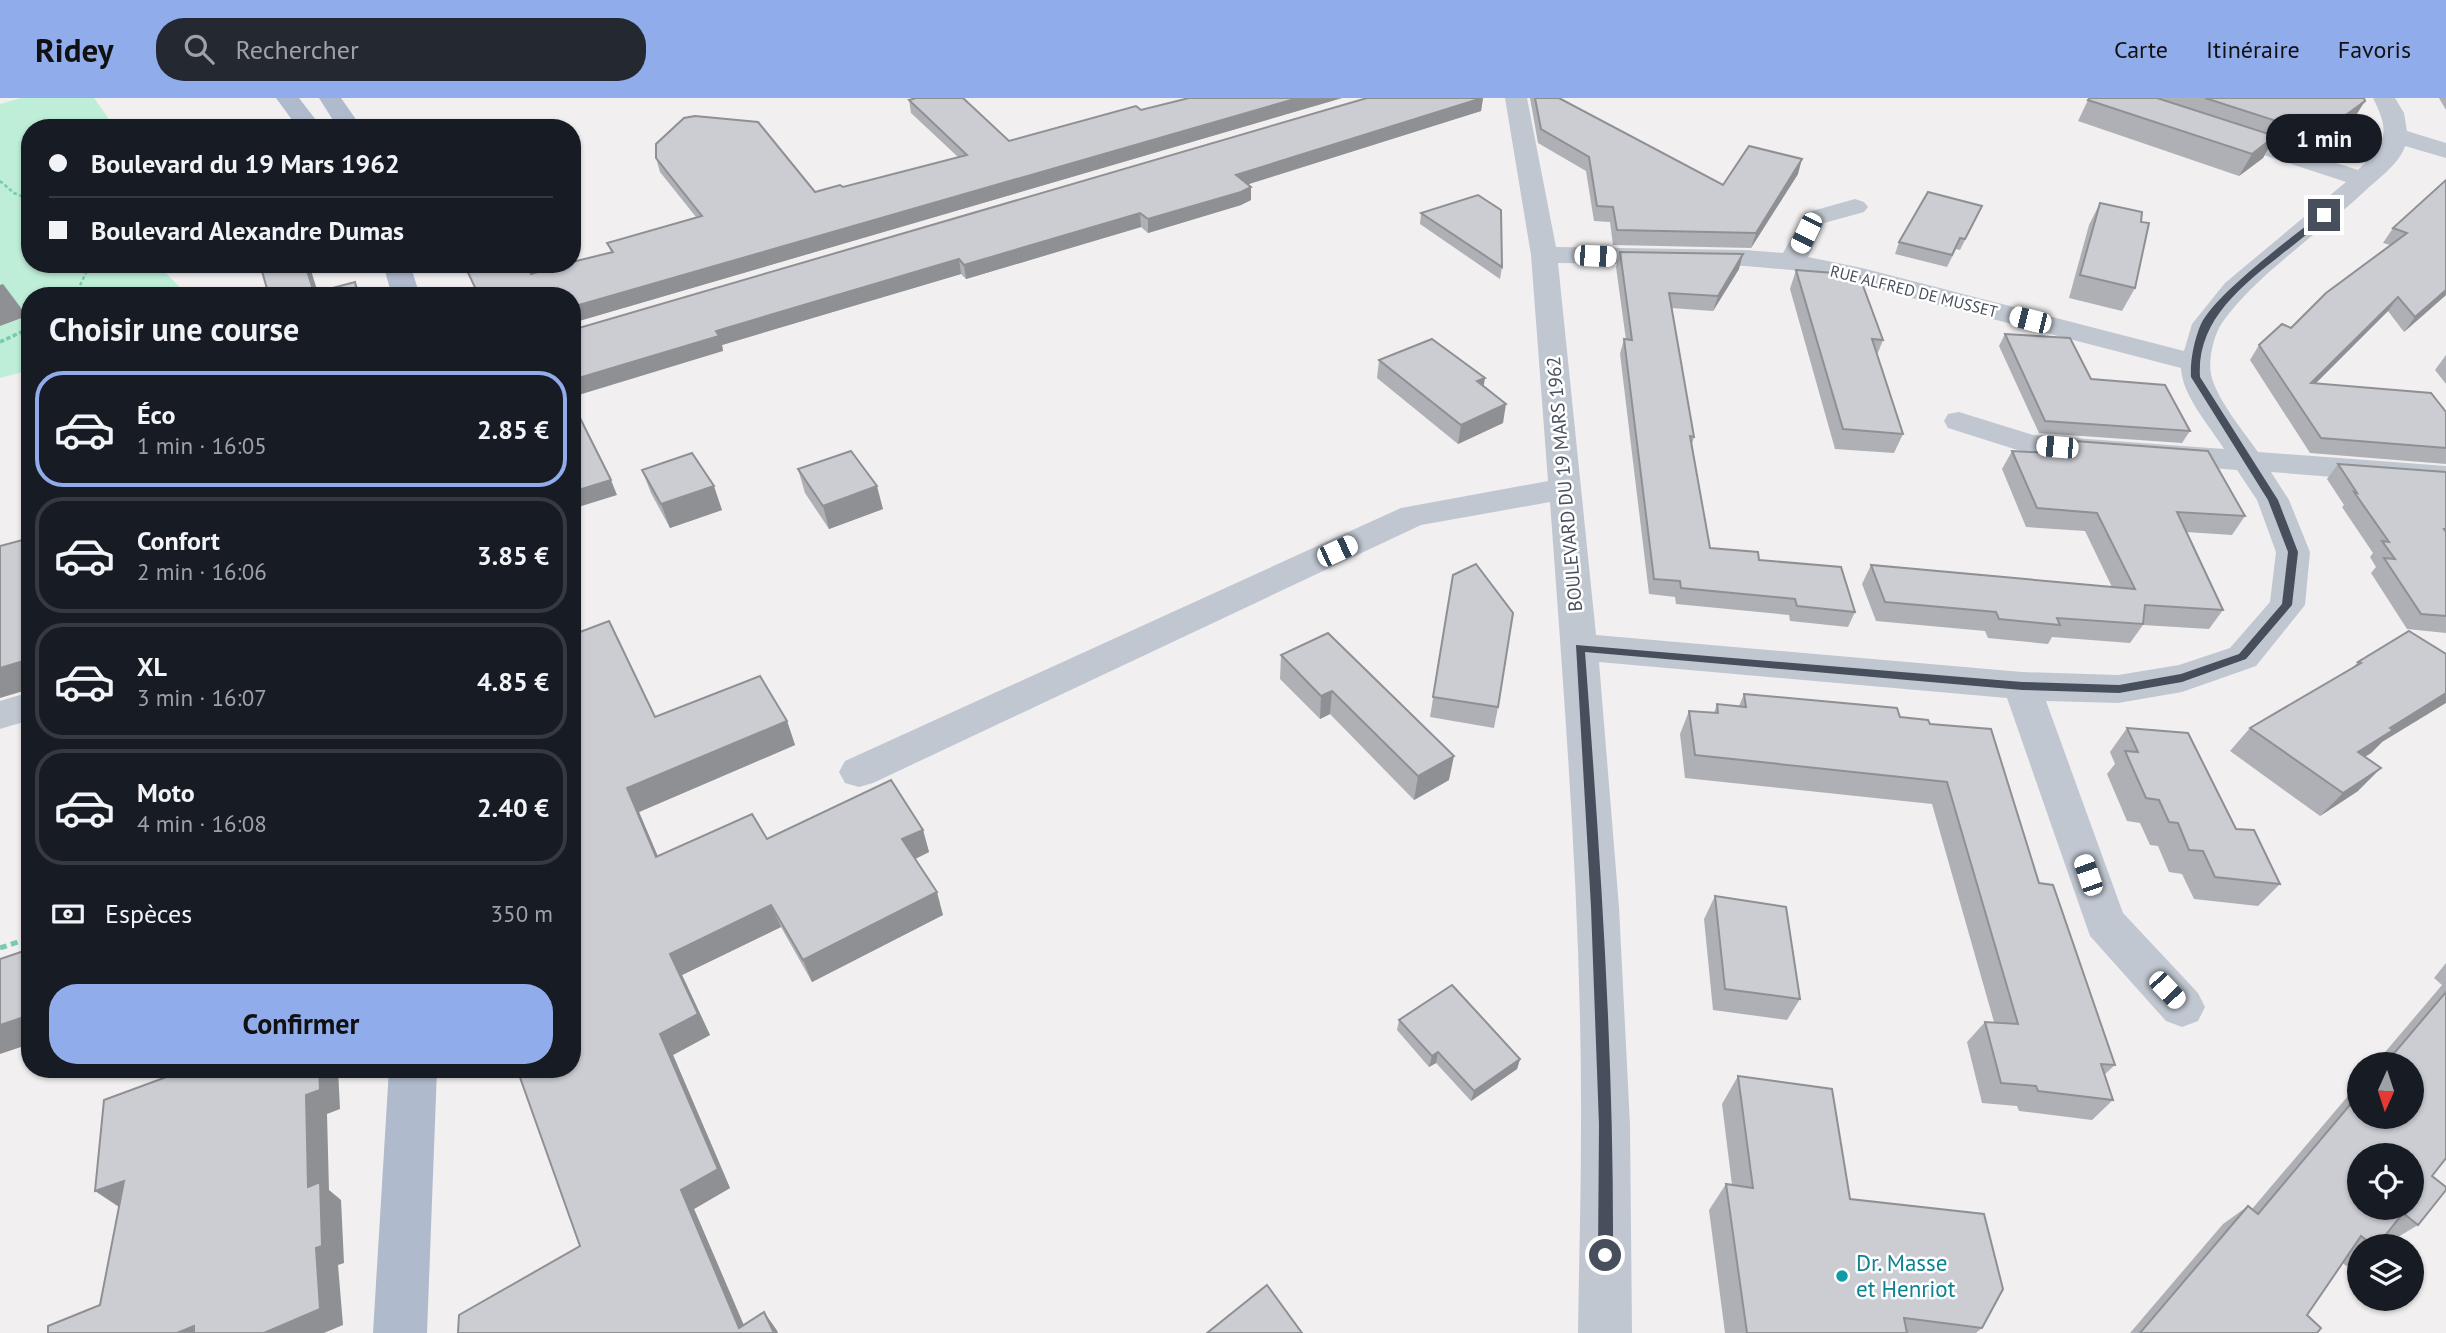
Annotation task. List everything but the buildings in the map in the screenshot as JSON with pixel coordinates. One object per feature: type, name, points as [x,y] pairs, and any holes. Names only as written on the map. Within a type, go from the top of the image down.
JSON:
[{"type":"main road","points":[[286,98],[303,119]]},
{"type":"main road","points":[[330,98],[344,119]]},
{"type":"main road","points":[[400,1333],[412,1078]]},
{"type":"street","name":"BOULEVARD DU 19 MARS 1962","points":[[1516,98],[1544,255],[1563,489],[1580,647],[1597,907],[1606,1125],[1605,1333]]},
{"type":"street","points":[[1580,647],[2022,686],[2119,689],[2182,678],[2243,657],[2287,605],[2293,552],[2273,500],[2196,377],[2195,363],[2206,324],[2235,289],[2364,180],[2392,152],[2396,135],[2392,113],[2384,98]]},
{"type":"street","points":[[2202,127],[2364,180]]},
{"type":"street","points":[[2396,135],[2446,151]]},
{"type":"street","points":[[1792,262],[1814,218],[1855,207]]},
{"type":"street","name":"RUE ALFRED DE MUSSET","points":[[1544,255],[1745,258],[1792,262],[1852,274],[2195,363]]},
{"type":"street","points":[[1959,421],[2030,444],[2446,476]]},
{"type":"street","points":[[859,772],[1413,516],[1563,489]]},
{"type":"street","points":[[2022,686],[2105,923],[2182,1007]]},
{"type":"street","points":[[0,715],[21,709]]},
{"type":"path","points":[[0,181],[21,196]]},
{"type":"path","points":[[0,342],[21,332]]},
{"type":"path","points":[[0,948],[21,941]]},
{"type":"green space","points":[[21,98],[94,98],[109,119],[21,119],[21,273],[166,273],[179,287],[21,287],[21,372],[0,378],[0,326],[19,319],[0,290],[0,104]]},
{"type":"place","name":"Dr. Masse et Henriot","points":[[1842,1276]]},
{"type":"route","points":[[1605,1255],[1606,1125],[1597,907],[1580,647],[2022,686],[2119,689],[2182,678],[2243,657],[2287,605],[2293,552],[2273,500],[2207,398],[2196,377],[2195,363],[2206,324],[2235,289],[2324,215]]}]
